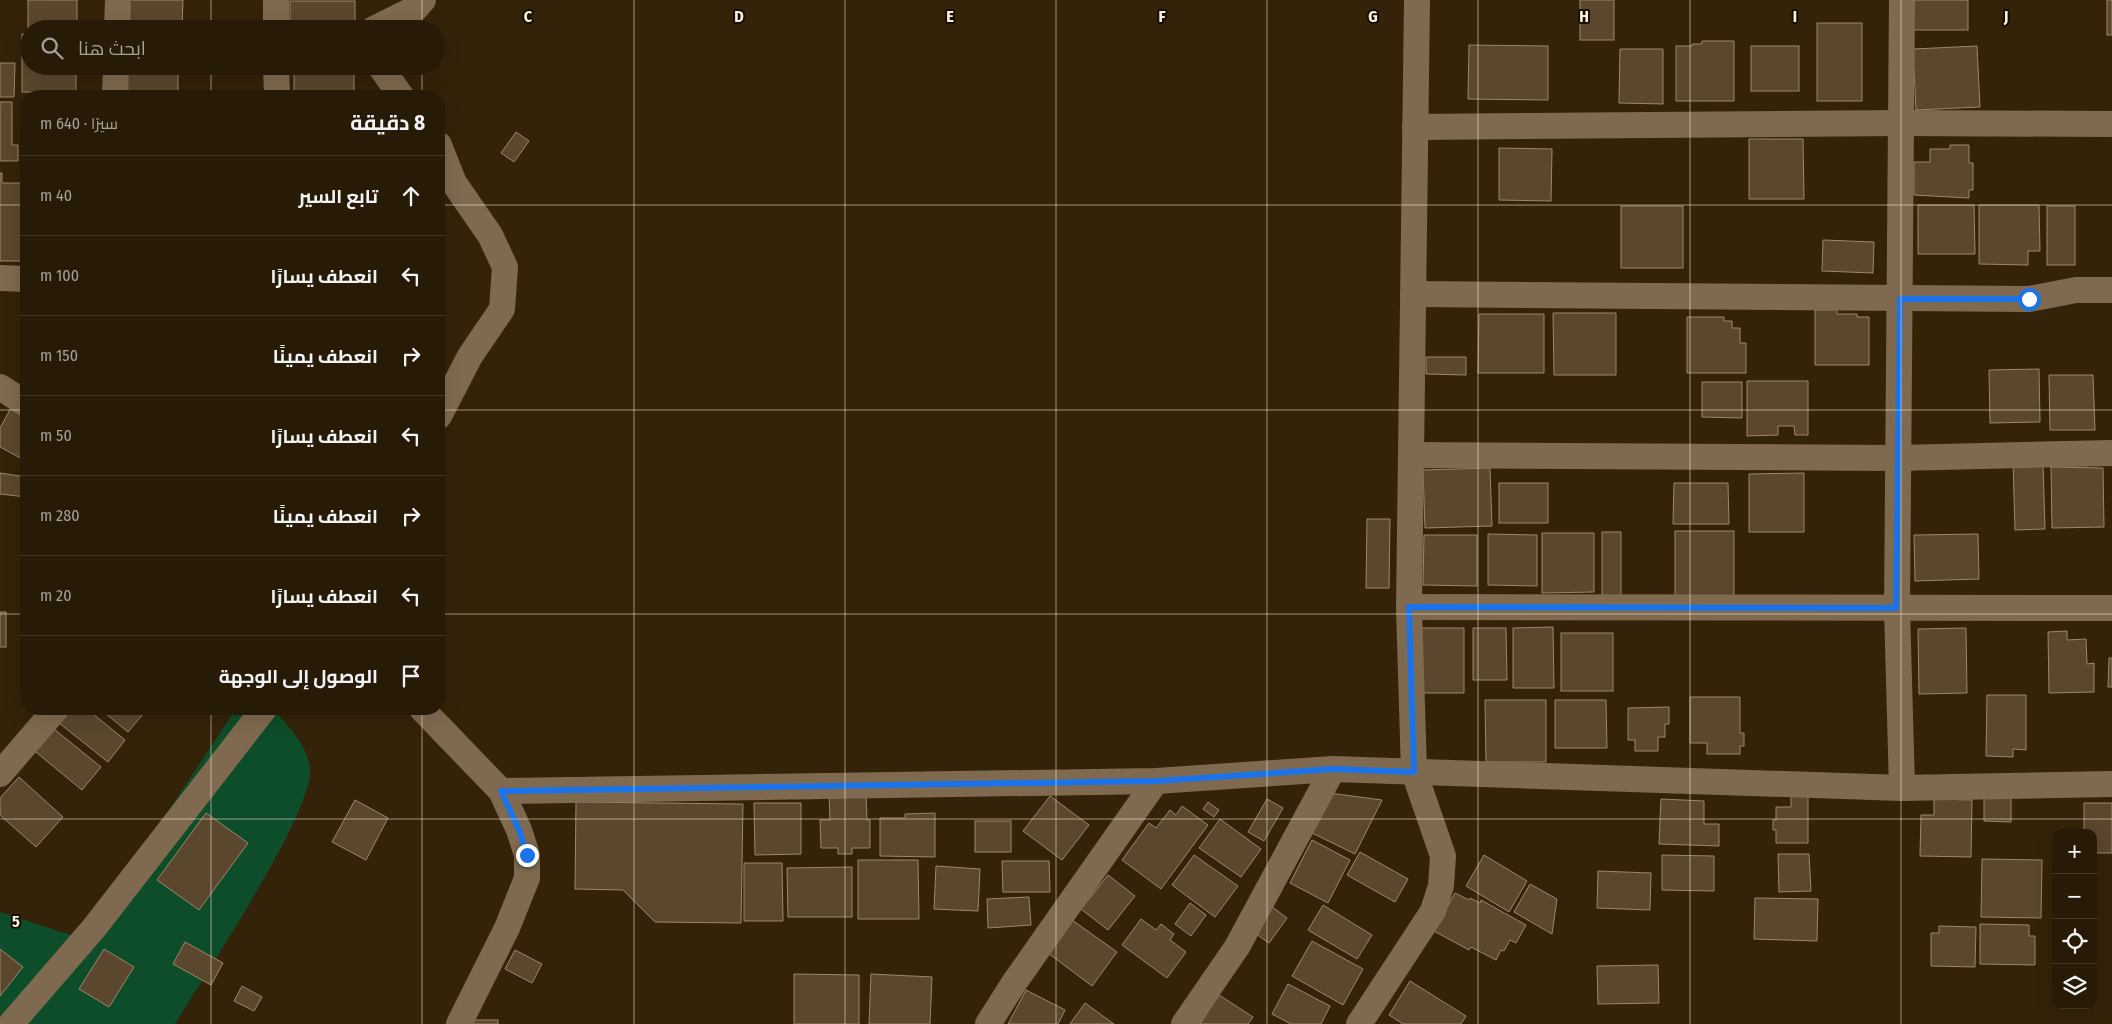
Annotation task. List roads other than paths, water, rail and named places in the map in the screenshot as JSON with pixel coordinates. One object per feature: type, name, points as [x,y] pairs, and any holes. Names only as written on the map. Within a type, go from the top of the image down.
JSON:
[{"type":"street","points":[[117,20],[118,0]]},
{"type":"street","points":[[276,0],[276,20]]},
{"type":"street","points":[[392,20],[416,8],[422,0]]},
{"type":"street","points":[[1359,1024],[1433,912],[1441,886],[1443,856],[1414,772],[1409,607],[1417,0]]},
{"type":"street","points":[[1902,0],[1896,608],[1902,788]]},
{"type":"street","points":[[114,90],[115,75]]},
{"type":"street","points":[[276,75],[277,90]]},
{"type":"street","points":[[386,75],[397,90]]},
{"type":"street","points":[[1414,127],[1901,123],[2112,124]]},
{"type":"street","points":[[445,160],[454,183],[490,236],[505,267],[502,309],[470,356],[445,404]]},
{"type":"street","points":[[0,278],[20,279]]},
{"type":"street","points":[[1412,294],[2029,299],[2076,290],[2112,290]]},
{"type":"street","points":[[0,387],[20,400]]},
{"type":"street","points":[[1411,455],[1898,458],[2112,453]]},
{"type":"street","points":[[1409,607],[2112,608]]},
{"type":"street","points":[[0,774],[51,715]]},
{"type":"street","points":[[11,1024],[94,928],[259,715]]},
{"type":"street","points":[[428,715],[501,791],[519,830],[527,855],[527,878],[507,928],[459,1024]]},
{"type":"street","points":[[0,739],[25,745]]},
{"type":"street","points":[[1184,1024],[1237,947],[1333,769]]},
{"type":"street","points":[[501,791],[1156,781],[1333,769],[1902,788],[2112,784]]},
{"type":"street","points":[[988,1024],[1014,982],[1156,781]]}]
